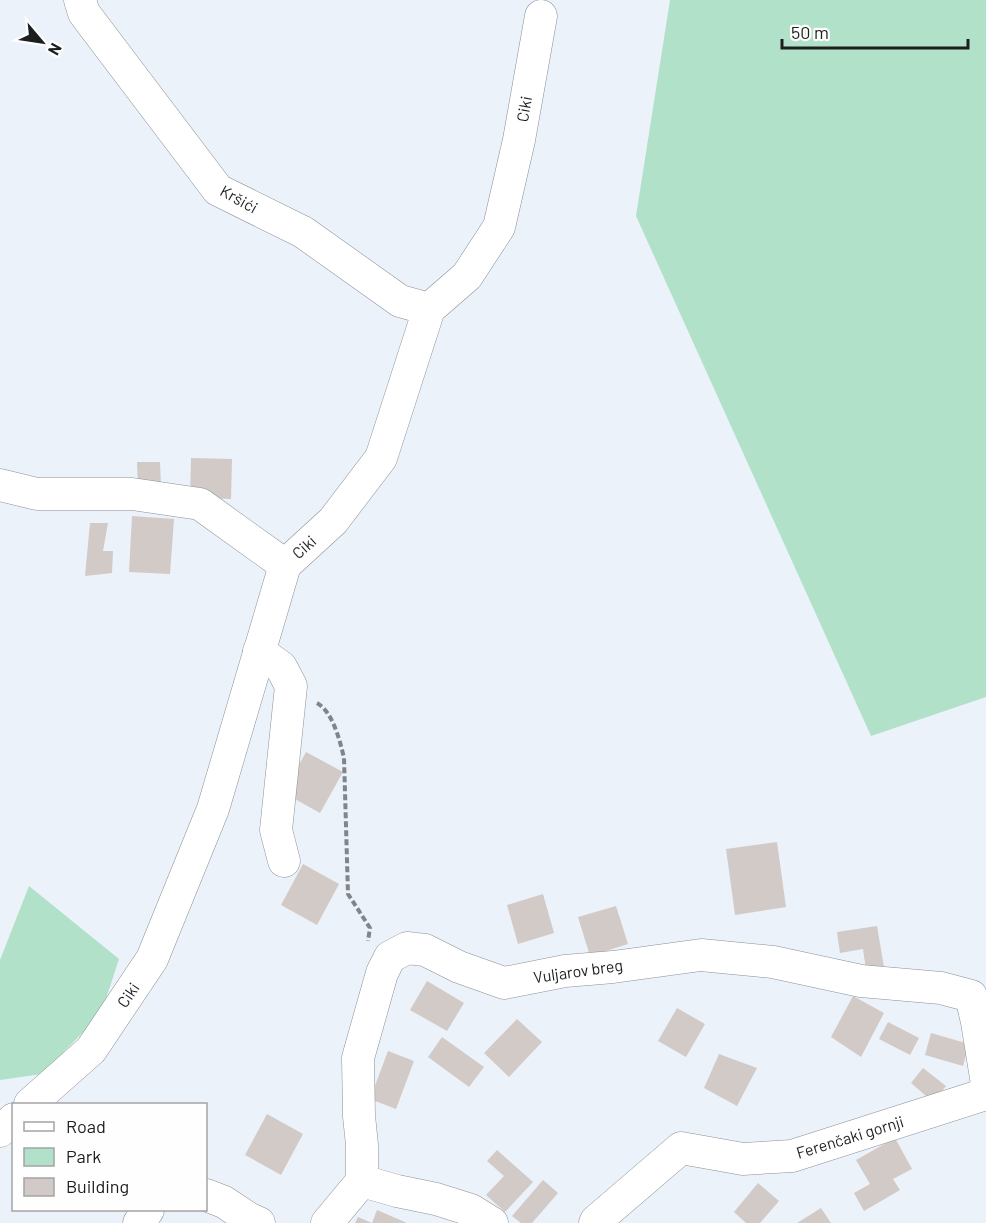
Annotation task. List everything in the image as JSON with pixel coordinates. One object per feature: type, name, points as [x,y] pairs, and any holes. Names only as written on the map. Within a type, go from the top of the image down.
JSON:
[{"type":"street","name":"Kršići","points":[[80,0],[84,13],[218,190],[303,232],[400,301],[429,309]]},
{"type":"street","name":"Ciki","points":[[31,1103],[91,1050],[152,959],[213,809],[285,565],[333,521],[381,458],[429,309],[466,276],[499,227],[519,140],[541,16]]},
{"type":"street","points":[[0,485],[37,494],[132,494],[200,504],[285,565]]},
{"type":"street","points":[[259,651],[281,667],[291,686],[276,830],[284,861]]},
{"type":"street","name":"Vuljarov breg","points":[[362,1181],[358,1058],[382,972],[390,957],[407,948],[425,950],[459,967],[504,983],[565,971],[702,955],[773,962],[861,981],[941,988],[971,996],[978,1022],[986,1078]]},
{"type":"street","name":"Ferenčaki gornji","points":[[595,1223],[681,1148],[742,1159],[792,1156],[986,1094]]},
{"type":"street","points":[[0,1131],[12,1121]]},
{"type":"street","points":[[327,1223],[362,1181],[471,1210],[492,1223]]},
{"type":"street","points":[[207,1195],[224,1202],[259,1223]]},
{"type":"path","points":[[291,686],[325,707],[340,740],[344,758],[348,894],[370,928],[366,951],[382,972]]},
{"type":"green space","points":[[670,0],[986,0],[986,697],[871,736],[636,216]]},
{"type":"green space","points":[[29,886],[119,959],[101,1014],[42,1074],[0,1080],[0,960]]},
{"type":"building","points":[[191,458],[232,459],[231,499],[190,498]]},
{"type":"building","points":[[137,462],[160,462],[161,487],[138,488]]},
{"type":"building","points":[[132,516],[174,519],[170,574],[129,572]]},
{"type":"building","points":[[90,523],[108,523],[103,551],[113,551],[112,573],[85,576]]},
{"type":"building","points":[[306,752],[343,772],[320,813],[284,793]]},
{"type":"building","points":[[777,842],[786,907],[735,915],[726,849]]},
{"type":"building","points":[[303,864],[339,884],[317,925],[281,905]]},
{"type":"building","points":[[543,894],[554,933],[518,944],[507,905]]},
{"type":"building","points":[[616,906],[628,944],[590,956],[578,917]]},
{"type":"building","points":[[877,926],[884,967],[866,970],[863,949],[840,953],[837,932]]},
{"type":"building","points":[[427,981],[464,1003],[447,1031],[410,1010]]},
{"type":"building","points":[[853,996],[884,1013],[861,1057],[831,1037]]},
{"type":"building","points":[[677,1008],[705,1024],[686,1057],[658,1041]]},
{"type":"building","points":[[517,1019],[542,1042],[509,1077],[484,1053]]},
{"type":"building","points":[[888,1022],[919,1038],[910,1055],[879,1039]]},
{"type":"building","points":[[931,1033],[969,1044],[963,1066],[925,1055]]},
{"type":"building","points":[[442,1037],[484,1067],[469,1087],[428,1057]]},
{"type":"building","points":[[388,1051],[414,1061],[396,1109],[370,1099]]},
{"type":"building","points":[[719,1054],[757,1068],[737,1106],[704,1088]]},
{"type":"building","points":[[923,1068],[946,1086],[933,1102],[911,1083]]},
{"type":"building","points":[[267,1114],[303,1134],[281,1175],[245,1155]]},
{"type":"building","points":[[895,1138],[912,1169],[893,1179],[900,1190],[864,1211],[854,1193],[870,1184],[856,1160]]},
{"type":"building","points":[[497,1150],[533,1182],[505,1212],[486,1195],[504,1176],[487,1161]]},
{"type":"building","points":[[543,1180],[558,1193],[532,1223],[521,1223],[512,1216]]},
{"type":"building","points":[[758,1183],[779,1201],[760,1223],[746,1223],[734,1212]]},
{"type":"building","points":[[821,1208],[831,1223],[797,1223]]},
{"type":"building","points":[[377,1210],[407,1223],[372,1223]]},
{"type":"building","points":[[358,1217],[372,1223],[355,1223]]}]
